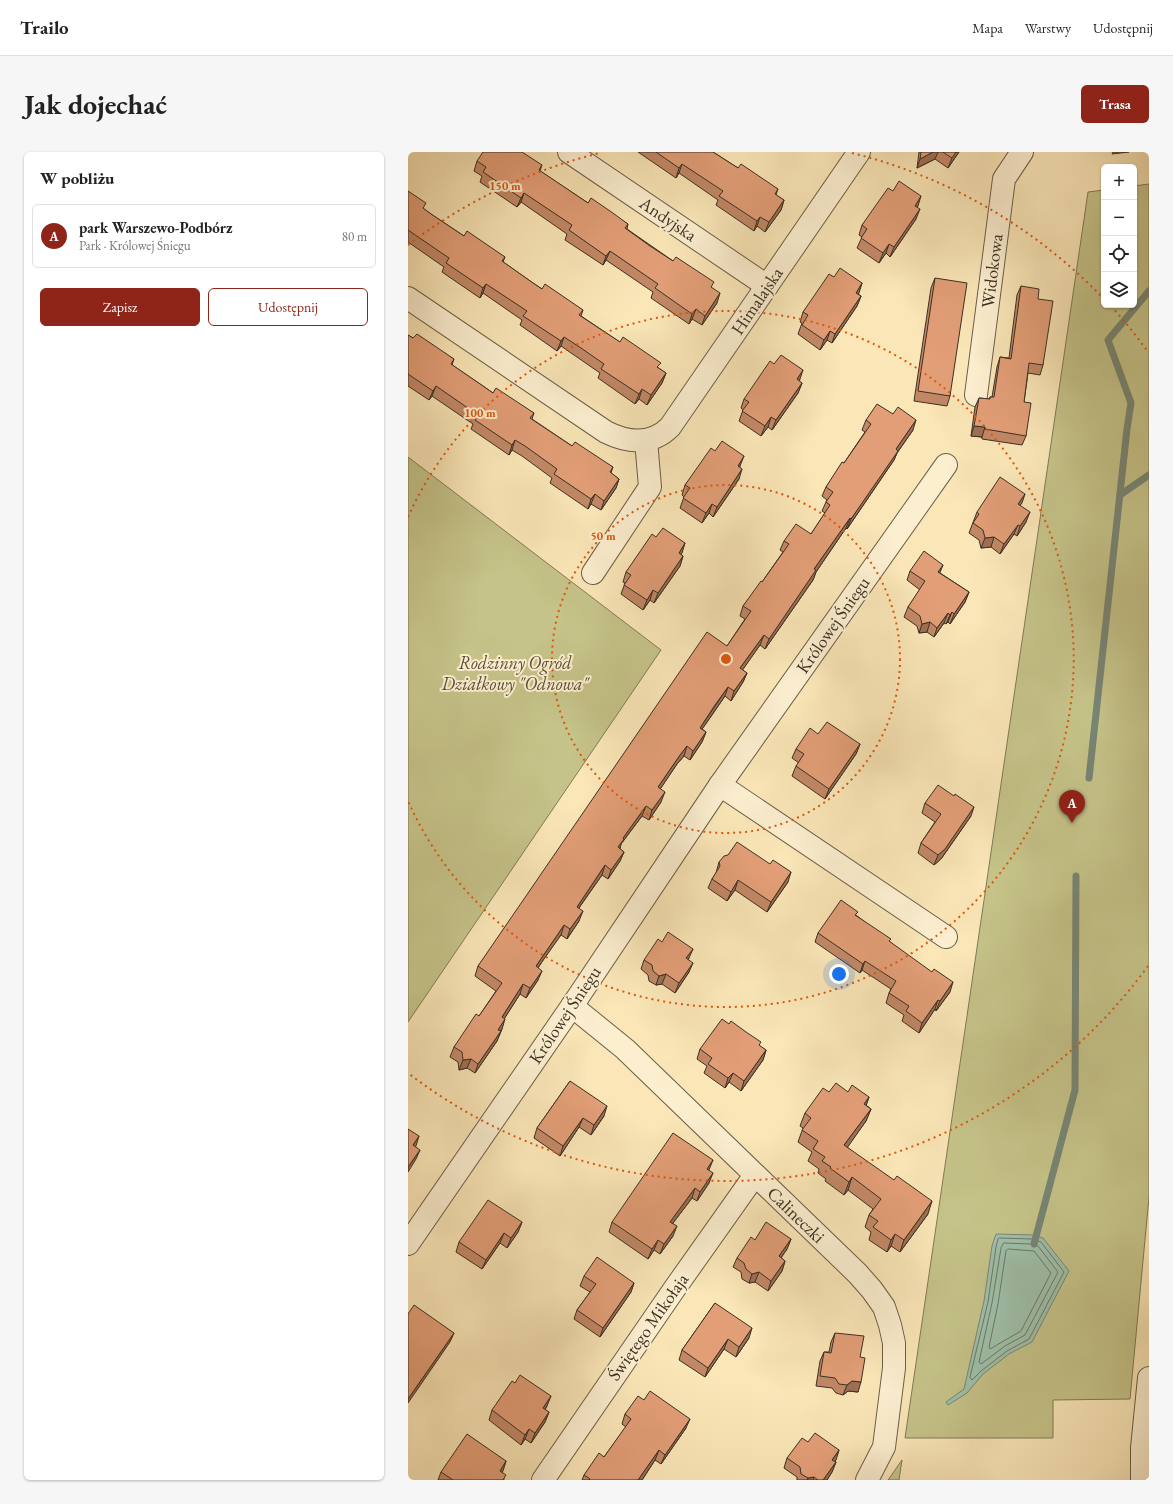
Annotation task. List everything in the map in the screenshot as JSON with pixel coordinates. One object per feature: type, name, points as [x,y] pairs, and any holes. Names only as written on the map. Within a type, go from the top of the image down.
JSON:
[{"type":"street","name":"Andyjska","points":[[569,152],[767,286]]},
{"type":"street","name":"Himalajska","points":[[408,298],[606,432],[619,438],[646,440],[657,438],[670,427],[859,152]]},
{"type":"street","name":"Widokowa","points":[[976,395],[1004,179],[1022,152]]},
{"type":"street","points":[[593,574],[650,487],[646,440]]},
{"type":"street","name":"Królowej Śniegu","points":[[408,1244],[572,1006],[720,785],[946,465]]},
{"type":"street","points":[[720,785],[946,936]]},
{"type":"street","name":"Calineczki","points":[[572,1006],[625,1048],[858,1274],[884,1307],[894,1343],[892,1391],[884,1447],[867,1480]]},
{"type":"street","name":"Świętego Mikołaja","points":[[543,1480],[679,1282],[755,1175]]},
{"type":"street","points":[[1142,1480],[1142,1448],[1149,1378]]},
{"type":"green space","points":[[1149,184],[1149,1197],[1130,1399],[1053,1400],[1053,1438],[905,1438],[1088,192],[1101,190],[1101,308],[1137,308],[1137,186]]},
{"type":"green space","name":"Rodzinny Ogród Działkowy \"Odnowa\"","points":[[408,457],[661,650],[408,1022]]},
{"type":"green space","points":[[902,1460],[899,1480],[888,1480]]},
{"type":"water","points":[[996,1234],[1033,1235],[1043,1238],[1069,1271],[1032,1342],[1009,1354],[983,1374],[967,1393],[948,1405],[946,1402],[964,1389],[984,1301],[992,1246]]},
{"type":"building","points":[[483,152],[522,152],[542,165],[539,170],[588,203],[591,198],[628,224],[625,228],[650,246],[673,261],[676,257],[714,282],[711,287],[720,293],[705,316],[696,309],[692,314],[655,288],[658,284],[610,251],[606,256],[569,230],[572,225],[524,193],[521,198],[483,172],[486,167],[477,161]]},
{"type":"building","points":[[656,152],[713,152],[738,168],[741,164],[778,189],[775,194],[784,200],[769,222],[760,217],[757,221],[719,196],[723,191],[682,164],[679,168]]},
{"type":"building","points":[[921,152],[933,152],[920,159]]},
{"type":"building","points":[[943,152],[956,152],[952,158]]},
{"type":"building","points":[[899,181],[921,196],[915,206],[920,209],[894,247],[889,244],[883,253],[861,238],[867,229],[862,225],[888,188],[893,191]]},
{"type":"building","points":[[408,191],[426,203],[423,208],[431,214],[464,236],[467,231],[505,257],[502,261],[533,283],[542,289],[545,284],[583,310],[579,315],[620,342],[623,337],[661,363],[657,367],[666,373],[651,395],[642,389],[639,394],[601,369],[604,364],[581,348],[564,337],[561,341],[523,316],[527,311],[486,284],[483,288],[446,263],[449,258],[408,230]]},
{"type":"building","points":[[840,268],[862,283],[856,293],[861,296],[835,334],[830,331],[824,340],[802,325],[808,315],[803,312],[829,274],[834,277]]},
{"type":"building","points":[[935,278],[967,283],[950,396],[918,391]]},
{"type":"building","points":[[1021,286],[1039,289],[1038,299],[1053,301],[1043,365],[1029,363],[1024,402],[1031,403],[1026,436],[974,426],[979,398],[990,399],[990,397],[994,397],[1000,357],[1011,359]]},
{"type":"building","points":[[417,334],[454,359],[451,364],[493,393],[496,388],[534,413],[530,418],[572,446],[575,442],[613,467],[610,472],[619,479],[604,501],[595,494],[591,499],[554,474],[557,469],[525,446],[515,440],[512,445],[475,420],[478,415],[436,386],[433,391],[408,374],[408,335],[413,338]]},
{"type":"building","points":[[781,355],[803,370],[797,379],[802,383],[776,420],[771,417],[765,426],[742,411],[749,402],[744,399],[770,361],[774,364]]},
{"type":"building","points":[[877,404],[893,414],[898,407],[916,420],[896,449],[898,451],[814,569],[816,570],[769,639],[764,635],[740,668],[747,673],[734,691],[728,687],[715,705],[700,728],[706,732],[693,751],[687,746],[658,787],[665,792],[652,810],[646,806],[623,838],[624,839],[618,847],[624,852],[611,870],[605,865],[577,907],[583,911],[570,929],[564,925],[536,966],[542,971],[530,988],[523,984],[502,1017],[505,1019],[498,1030],[501,1031],[478,1064],[471,1059],[463,1060],[462,1052],[454,1047],[476,1014],[479,1016],[502,983],[478,966],[707,632],[727,646],[751,611],[743,606],[789,544],[784,541],[796,524],[811,534],[830,505],[826,502],[833,492],[826,487],[842,462],[844,463],[871,424],[866,420]]},
{"type":"building","points":[[722,441],[744,456],[738,466],[742,469],[717,507],[712,504],[706,513],[683,498],[690,488],[685,485],[711,448],[715,451]]},
{"type":"building","points":[[1000,477],[1025,494],[1018,504],[1030,512],[1004,544],[994,537],[985,538],[983,530],[973,523],[979,514],[977,512]]},
{"type":"building","points":[[663,528],[685,543],[679,553],[683,556],[658,593],[653,590],[647,600],[624,585],[631,575],[626,572],[652,534],[656,537]]},
{"type":"building","points":[[924,551],[943,565],[938,572],[969,592],[954,614],[952,612],[950,615],[948,613],[937,628],[930,622],[922,624],[920,616],[908,607],[925,581],[910,571]]},
{"type":"building","points":[[827,722],[860,744],[829,789],[796,766],[804,754],[796,749],[810,728],[818,734]]},
{"type":"building","points":[[938,785],[974,807],[945,849],[938,855],[921,843],[941,814],[925,803]]},
{"type":"building","points":[[737,842],[770,864],[773,860],[791,872],[771,902],[738,880],[731,892],[712,879],[720,866],[719,862],[724,856],[728,855]]},
{"type":"building","points":[[841,900],[858,912],[855,915],[891,939],[889,941],[932,972],[934,969],[953,982],[922,1023],[906,1011],[909,1006],[889,993],[896,981],[865,961],[863,964],[818,933]]},
{"type":"building","points":[[668,932],[693,949],[686,958],[693,963],[679,983],[666,974],[659,976],[653,971],[652,965],[644,960],[658,939],[662,942]]},
{"type":"building","points":[[722,1019],[729,1024],[731,1021],[761,1042],[759,1045],[766,1050],[744,1081],[733,1073],[728,1078],[708,1064],[712,1058],[700,1049]]},
{"type":"building","points":[[570,1081],[607,1106],[594,1125],[583,1118],[563,1146],[537,1128]]},
{"type":"building","points":[[836,1083],[848,1092],[852,1085],[869,1097],[864,1104],[871,1109],[844,1145],[894,1180],[897,1176],[932,1201],[904,1240],[895,1234],[891,1240],[873,1227],[878,1221],[869,1215],[881,1199],[852,1177],[849,1182],[830,1168],[831,1167],[822,1161],[825,1157],[813,1149],[818,1141],[802,1130],[811,1118],[805,1113],[823,1088],[829,1092]]},
{"type":"building","points":[[408,1129],[419,1136],[413,1145],[420,1150],[408,1167]]},
{"type":"building","points":[[673,1133],[713,1160],[707,1169],[713,1173],[700,1192],[695,1188],[670,1222],[677,1226],[664,1244],[658,1240],[652,1249],[612,1222]]},
{"type":"building","points":[[488,1200],[522,1222],[511,1238],[504,1233],[486,1260],[459,1242]]},
{"type":"building","points":[[766,1222],[791,1239],[779,1256],[785,1261],[771,1281],[759,1272],[752,1274],[746,1269],[744,1263],[737,1258],[751,1237],[755,1240]]},
{"type":"building","points":[[597,1257],[634,1283],[603,1328],[577,1310],[596,1284],[584,1276]]},
{"type":"building","points":[[715,1303],[752,1328],[739,1347],[728,1339],[708,1368],[682,1350]]},
{"type":"building","points":[[414,1305],[454,1333],[408,1399],[408,1314]]},
{"type":"building","points":[[835,1333],[864,1336],[860,1357],[865,1358],[861,1382],[852,1381],[847,1385],[839,1384],[835,1378],[820,1376],[824,1352],[831,1353]]},
{"type":"building","points":[[520,1375],[551,1396],[543,1408],[549,1412],[535,1433],[529,1429],[525,1435],[492,1410],[512,1381],[515,1383]]},
{"type":"building","points":[[650,1391],[690,1419],[665,1455],[659,1450],[638,1480],[589,1480],[590,1479],[584,1475],[599,1453],[604,1457],[631,1419],[625,1414],[638,1396],[644,1400]]},
{"type":"building","points":[[815,1433],[839,1450],[832,1460],[836,1462],[823,1480],[818,1480],[814,1477],[808,1478],[801,1474],[800,1467],[787,1458],[802,1438],[808,1442]]},
{"type":"building","points":[[467,1434],[506,1461],[500,1471],[506,1475],[503,1480],[453,1480],[441,1472]]},
{"type":"waterway","points":[[1089,778],[1131,403],[1108,340],[1149,291]]},
{"type":"waterway","points":[[1120,495],[1149,475]]},
{"type":"waterway","points":[[1034,1244],[1075,1090],[1076,876]]},
{"type":"place","name":"park Warszewo-Podbórz","points":[[1072,823]]}]
